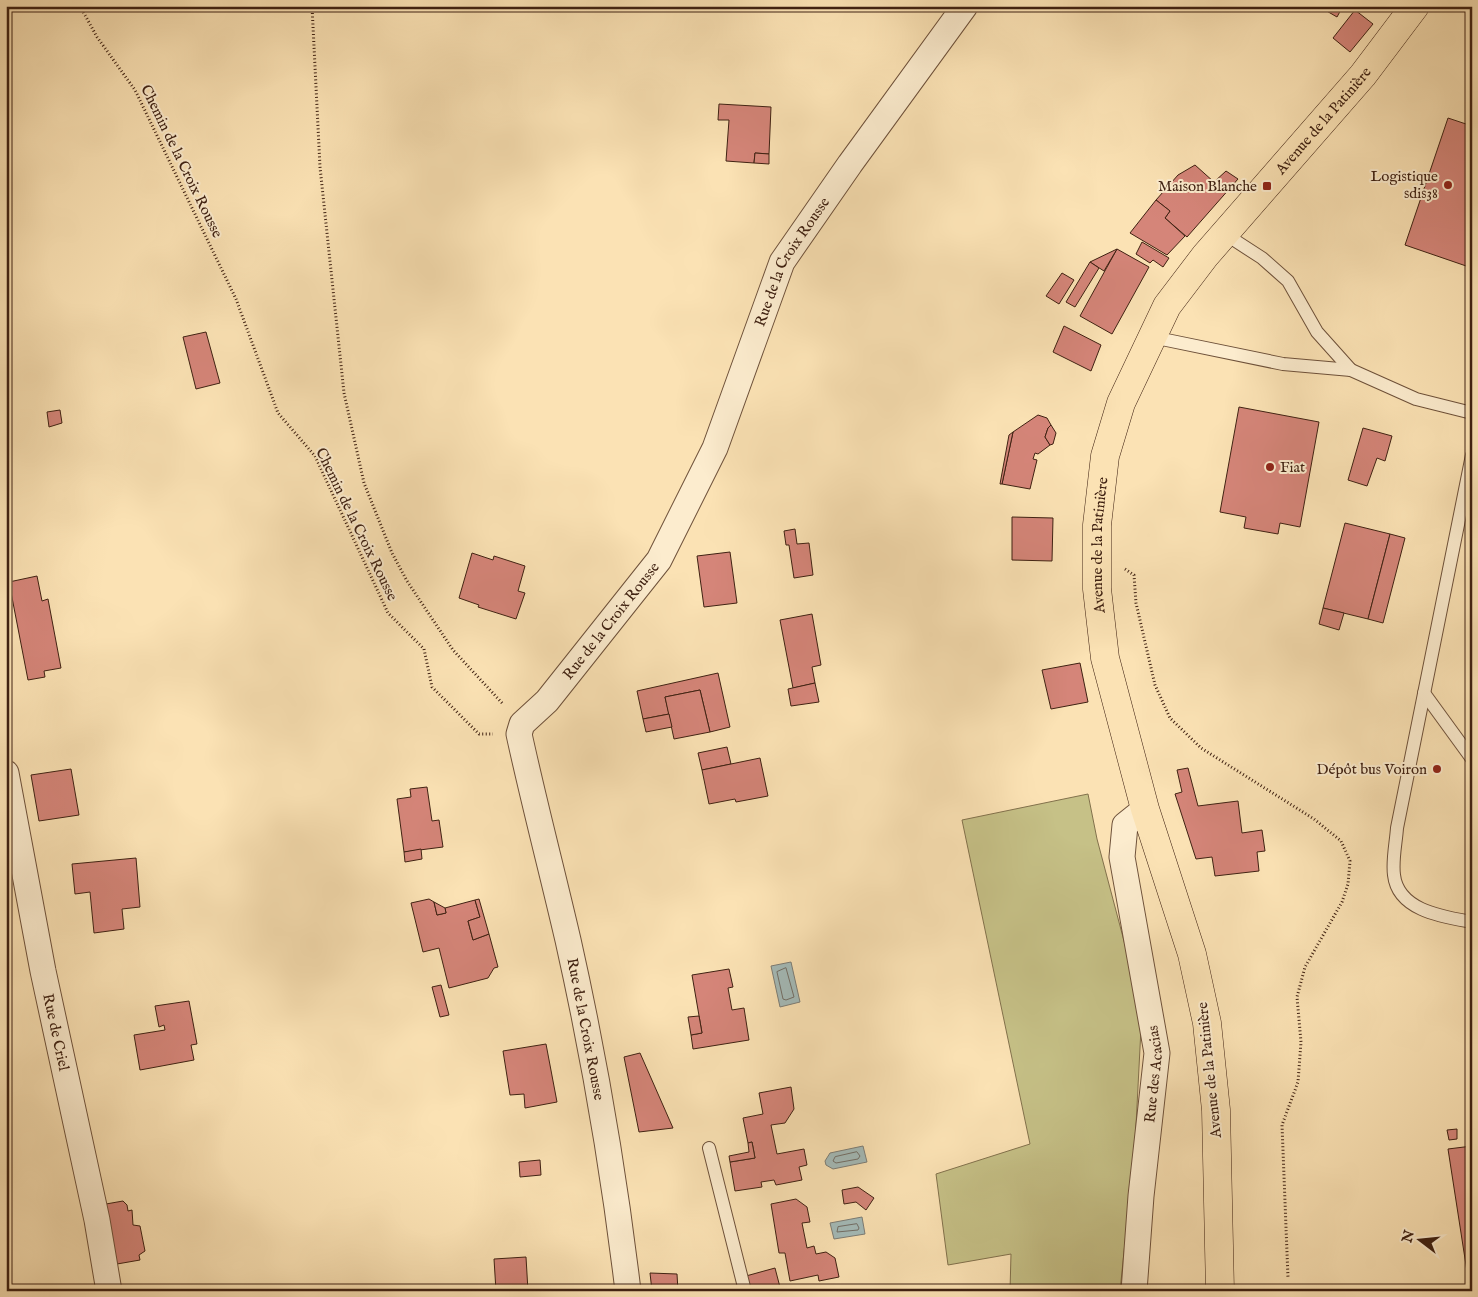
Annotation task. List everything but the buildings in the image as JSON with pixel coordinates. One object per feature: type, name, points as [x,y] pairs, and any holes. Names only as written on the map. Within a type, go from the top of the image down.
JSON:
[{"type":"main road","name":"Avenue de la Patinière","points":[[1220,1291],[1216,1110],[1207,1023],[1192,954],[1145,809],[1105,658],[1097,589],[1097,525],[1105,456],[1120,403],[1168,306],[1225,234],[1363,75],[1415,6]]},
{"type":"street","name":"Rue de la Croix Rousse","points":[[628,1291],[619,1210],[595,1068],[520,729],[547,701],[659,560],[715,448],[782,262],[850,164],[965,6]]},
{"type":"street","name":"Rue de Criel","points":[[6,773],[43,971],[96,1220],[109,1291]]},
{"type":"street","name":"Rue des Acacias","points":[[1134,1291],[1141,1196],[1157,1054],[1122,857],[1125,825],[1145,809]]},
{"type":"lane","points":[[1225,234],[1262,258],[1288,281],[1316,332],[1351,370]]},
{"type":"lane","points":[[1152,337],[1283,364],[1351,370],[1416,398],[1472,413]]},
{"type":"lane","points":[[1472,454],[1396,828],[1394,876],[1402,894],[1415,907],[1441,917],[1472,922]]},
{"type":"lane","points":[[1424,693],[1472,759]]},
{"type":"lane","points":[[709,1148],[745,1291]]},
{"type":"path","name":"Chemin de la Croix Rousse","points":[[80,6],[97,37],[135,90],[236,299],[278,412],[315,456],[388,614],[424,649],[432,687],[478,734],[520,729]]},
{"type":"path","points":[[312,6],[320,167],[344,393],[364,483],[392,553],[407,581],[453,650],[520,729]]},
{"type":"path","points":[[1097,556],[1134,575],[1136,603],[1155,686],[1170,718],[1201,748],[1314,819],[1341,841],[1350,861],[1348,884],[1342,902],[1306,967],[1298,997],[1301,1042],[1298,1082],[1282,1125],[1288,1278]]},
{"type":"shaded area","points":[[1088,794],[1097,839],[1142,1009],[1135,1145],[1120,1291],[1010,1291],[1011,1254],[948,1265],[936,1174],[1030,1144],[962,820]]},
{"type":"water","points":[[791,962],[800,1002],[780,1007],[771,966]]},
{"type":"water","points":[[863,1146],[867,1162],[833,1169],[826,1165],[825,1161],[830,1153]]},
{"type":"water","points":[[862,1217],[865,1234],[834,1239],[830,1223]]},
{"type":"place","name":"Logistique sdis38","points":[[1448,185]]},
{"type":"place","name":"Maison Blanche","points":[[1267,186]]},
{"type":"place","name":"Fiat","points":[[1270,467]]},
{"type":"place","name":"Dépôt bus Voiron","points":[[1437,769]]}]
